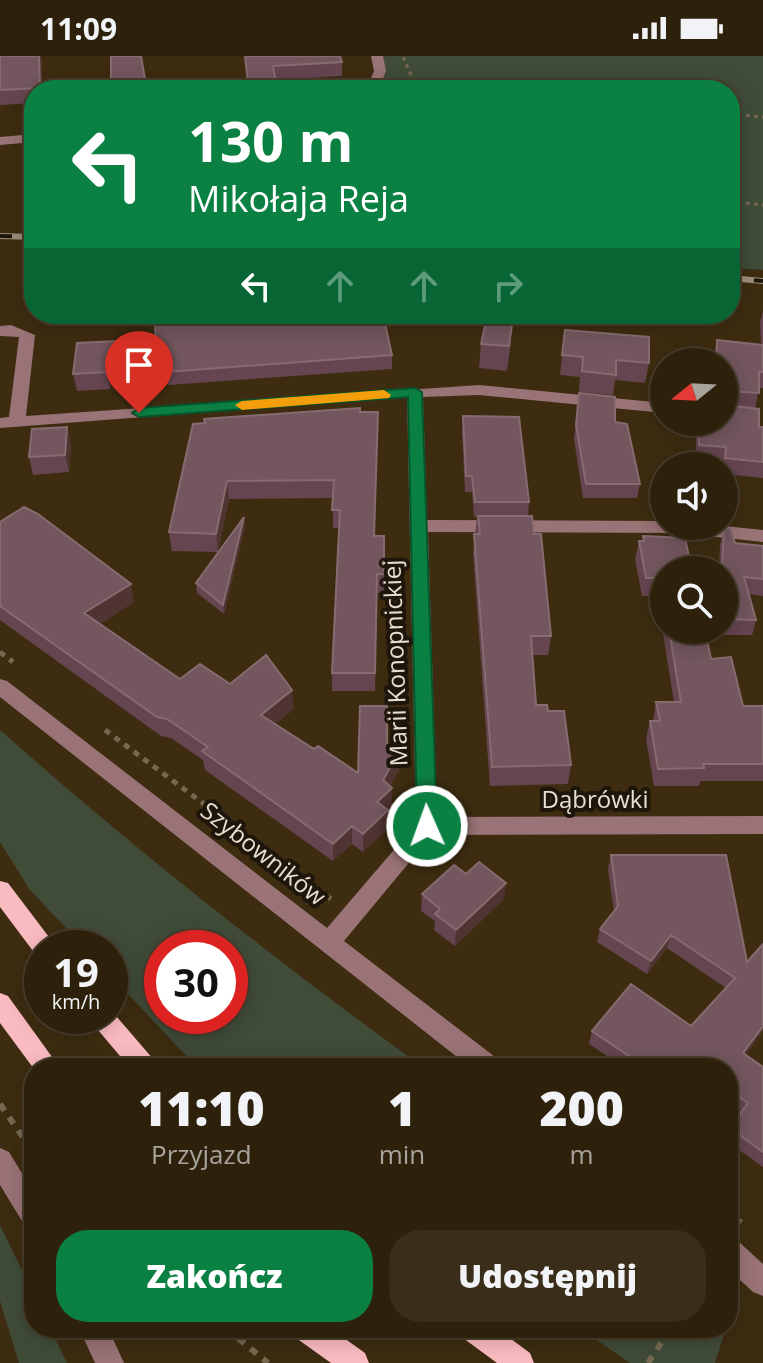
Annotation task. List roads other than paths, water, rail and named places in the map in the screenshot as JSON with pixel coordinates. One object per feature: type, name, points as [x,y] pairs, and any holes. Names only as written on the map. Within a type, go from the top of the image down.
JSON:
[{"type":"main road","points":[[0,890],[30,930]]},
{"type":"main road","points":[[0,1004],[40,1058]]},
{"type":"main road","points":[[116,1034],[137,1058]]},
{"type":"main road","points":[[320,1338],[355,1363]]},
{"type":"main road","points":[[486,1338],[520,1363]]},
{"type":"street","points":[[376,80],[380,71],[377,56]]},
{"type":"street","points":[[0,141],[24,139]]},
{"type":"street","points":[[0,331],[11,330],[27,335],[9,422],[479,390],[650,407]]},
{"type":"street","name":"Marii Konopnickiej","points":[[415,392],[427,826]]},
{"type":"street","points":[[417,526],[679,527],[763,536]]},
{"type":"street","name":"Szybowników","points":[[0,686],[477,1058]]},
{"type":"street","name":"Dąbrówki","points":[[427,826],[763,825]]},
{"type":"street","points":[[328,943],[427,826]]},
{"type":"street","points":[[0,1161],[24,1201]]},
{"type":"street","points":[[738,1260],[763,1282]]},
{"type":"street","points":[[98,1338],[110,1363]]},
{"type":"railway","points":[[0,236],[24,237]]},
{"type":"railway","points":[[740,279],[763,281]]}]
